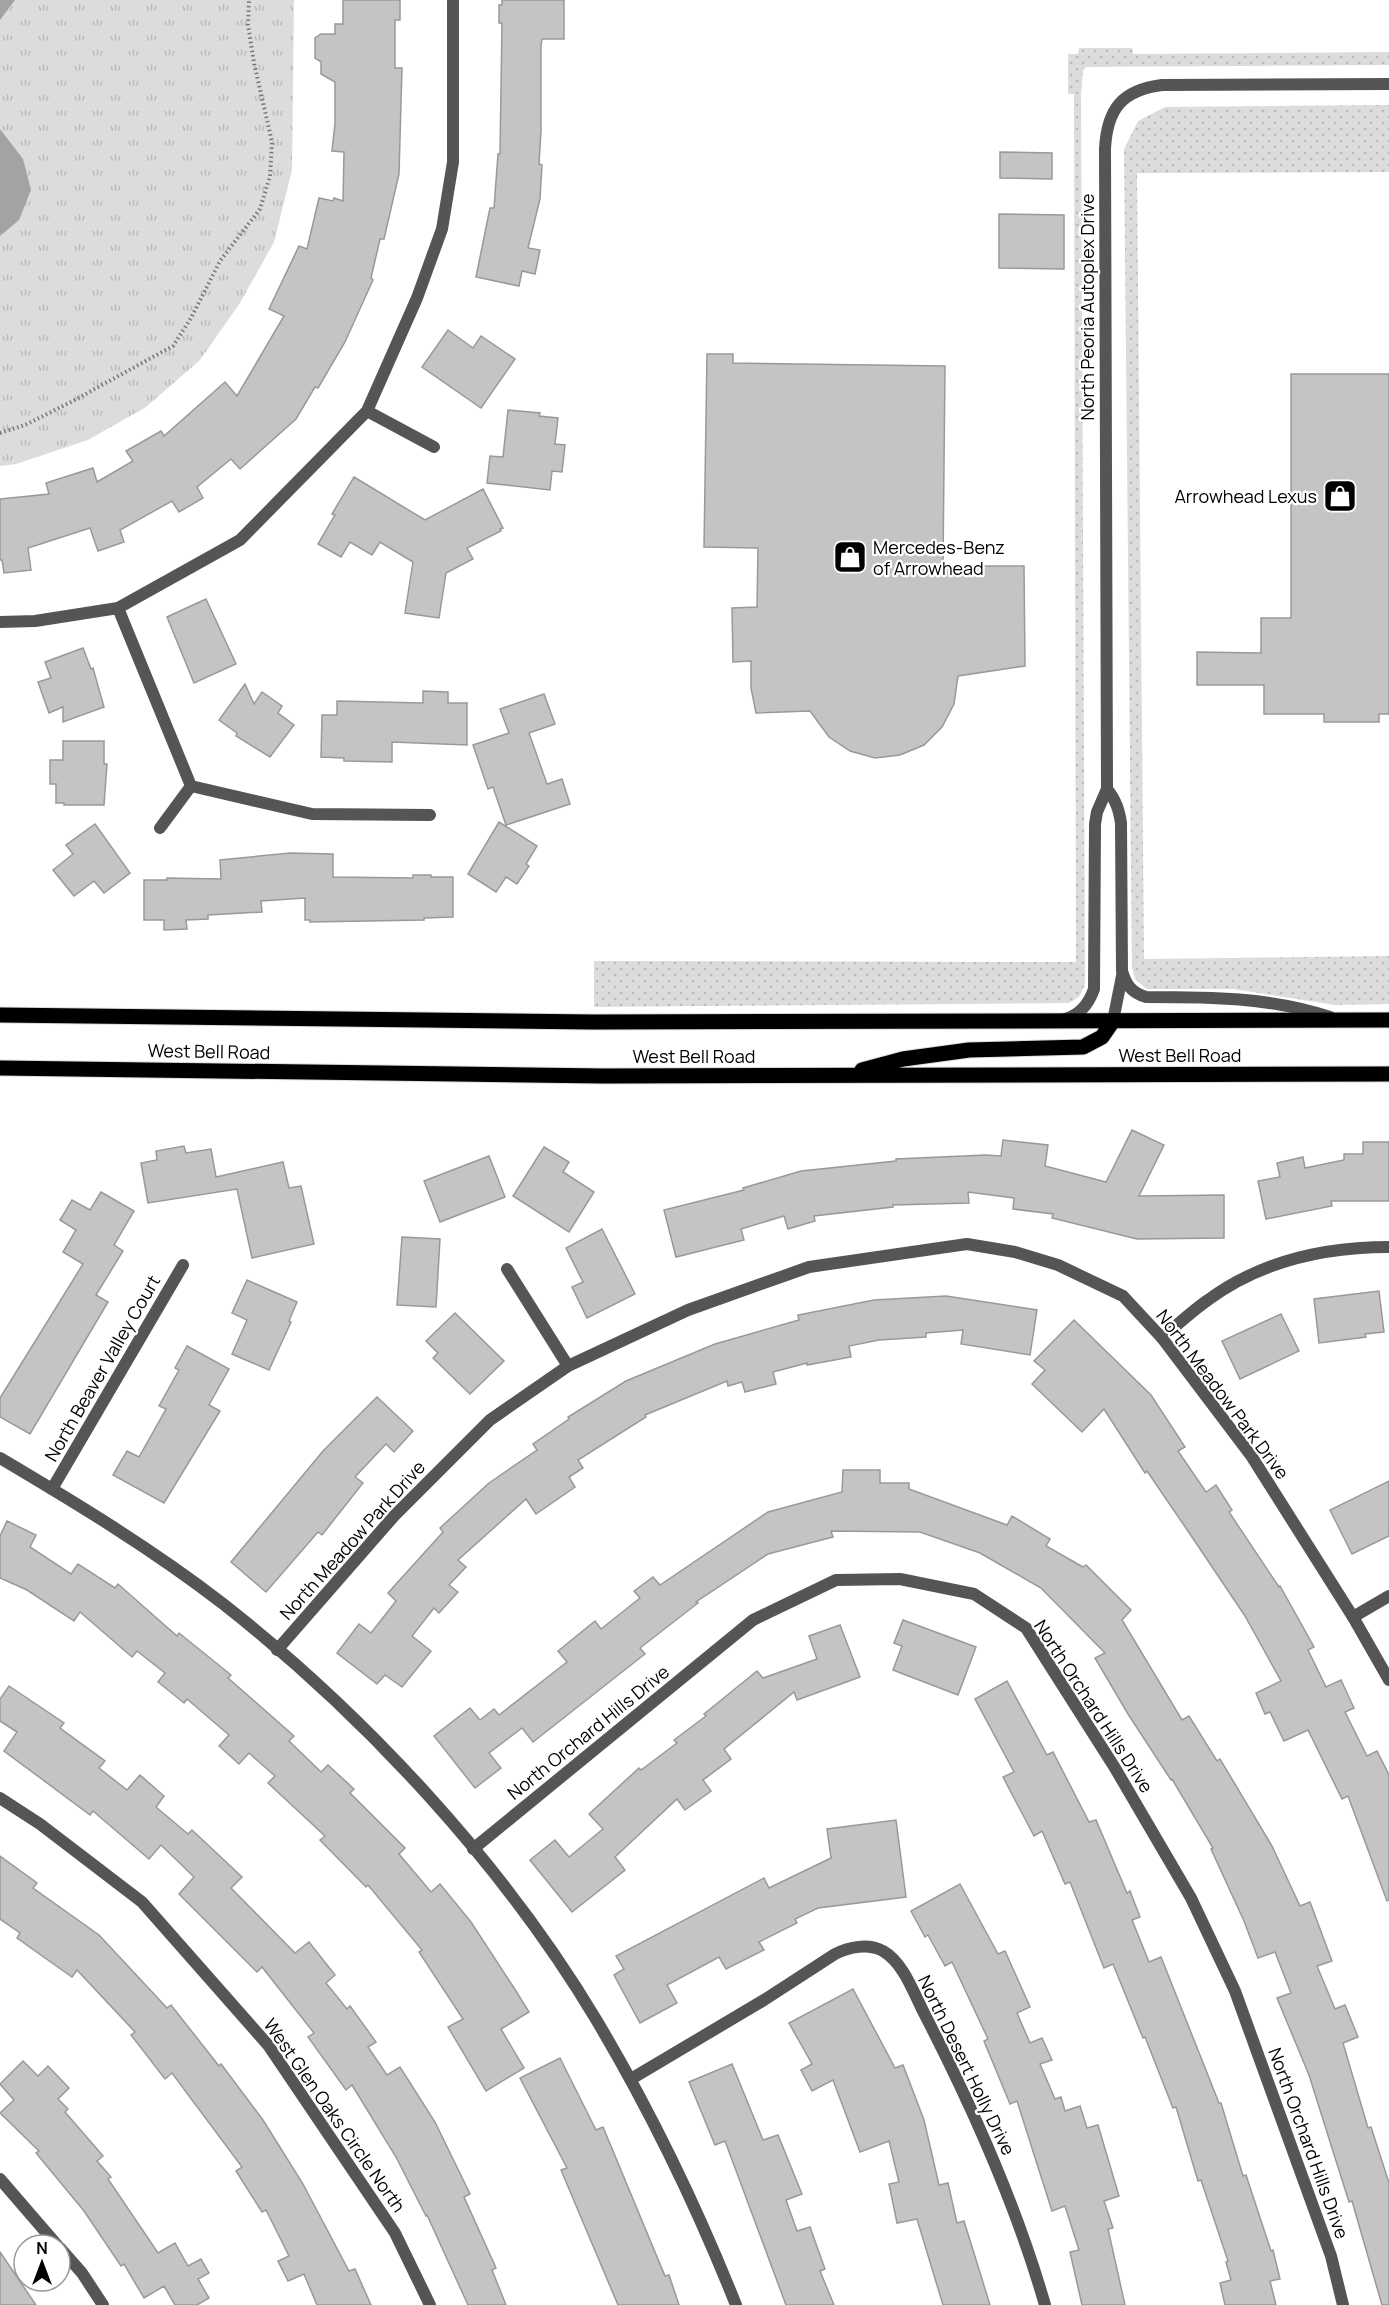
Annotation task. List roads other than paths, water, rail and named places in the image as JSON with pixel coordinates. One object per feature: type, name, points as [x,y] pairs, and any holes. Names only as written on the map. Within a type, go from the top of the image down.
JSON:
[{"type":"main road","name":"West Bell Road","points":[[0,1015],[593,1022],[1389,1020]]},
{"type":"main road","points":[[847,1074],[894,1061],[934,1054],[978,1050],[1083,1047],[1102,1037],[1113,1021]]},
{"type":"main road","name":"West Bell Road","points":[[0,1068],[604,1076],[1389,1074]]},
{"type":"street","points":[[0,622],[35,621],[118,608],[240,540],[367,411],[417,298],[442,229],[453,162],[453,0]]},
{"type":"street","name":"North Peoria Autoplex Drive","points":[[1056,1022],[1084,1008],[1094,989],[1095,824],[1097,812],[1107,789],[1105,149],[1110,115],[1119,103],[1131,94],[1147,87],[1162,85],[1389,84]]},
{"type":"street","points":[[367,411],[434,447]]},
{"type":"street","points":[[118,608],[191,786]]},
{"type":"street","points":[[191,786],[312,814],[430,815]]},
{"type":"street","points":[[160,828],[191,786]]},
{"type":"street","name":"North Peoria Autoplex Drive","points":[[1107,789],[1117,805],[1121,824],[1122,971],[1113,1021]]},
{"type":"street","points":[[1122,971],[1130,989],[1146,997],[1251,999],[1313,1011],[1341,1021]]},
{"type":"street","name":"North Meadow Park Drive","points":[[278,1650],[394,1515],[490,1420],[568,1366],[687,1310],[809,1268],[967,1244],[1015,1252],[1058,1264],[1123,1296],[1162,1338],[1252,1457],[1353,1617],[1389,1680]]},
{"type":"street","points":[[1162,1338],[1208,1300],[1229,1286],[1280,1262],[1337,1249],[1389,1246]]},
{"type":"street","name":"North Beaver Valley Court","points":[[52,1489],[183,1265]]},
{"type":"street","points":[[507,1269],[568,1366]]},
{"type":"street","points":[[0,1458],[168,1563],[223,1604],[278,1650],[382,1748],[473,1849],[556,1958],[596,2018],[631,2079],[686,2188],[736,2305]]},
{"type":"street","name":"North Orchard Hills Drive","points":[[473,1849],[753,1620],[836,1580],[900,1579],[974,1594],[1026,1628],[1115,1768],[1191,1898],[1235,1991],[1331,2256],[1343,2305]]},
{"type":"street","points":[[1353,1617],[1389,1596]]},
{"type":"street","name":"West Glen Oaks Circle North","points":[[0,1798],[40,1824],[142,1902],[268,2044],[394,2233],[430,2305]]},
{"type":"street","name":"North Desert Holly Drive","points":[[631,2079],[844,1949],[870,1947],[882,1951],[901,1969],[946,2056],[1011,2200],[1045,2305]]},
{"type":"street","points":[[0,2179],[47,2233]]},
{"type":"street","points":[[72,2262],[103,2305]]},
{"type":"place","name":"Arrowhead Lexus","points":[[1340,496]]},
{"type":"place","name":"Mercedes-Benz of Arrowhead","points":[[850,557]]}]
